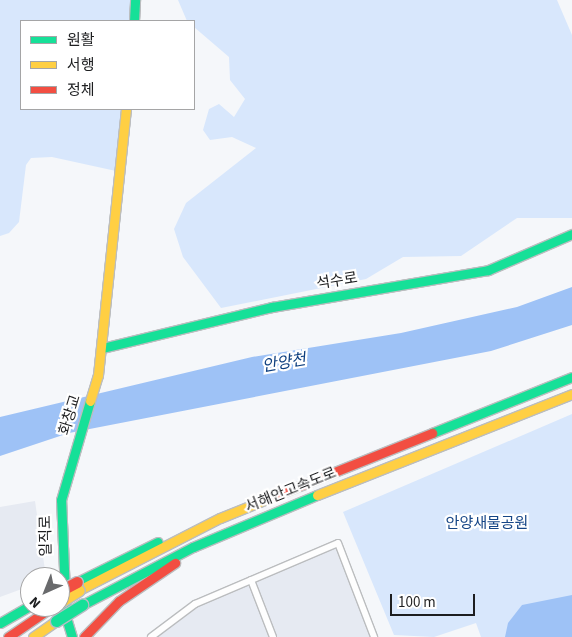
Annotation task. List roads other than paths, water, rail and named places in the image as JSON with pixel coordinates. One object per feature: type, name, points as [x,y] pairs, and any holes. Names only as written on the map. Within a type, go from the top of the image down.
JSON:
[{"type":"main road","points":[[134,20],[135,0]]},
{"type":"main road","points":[[102,348],[126,110]]},
{"type":"main road","name":"석수로","points":[[102,348],[272,307],[488,270],[572,234]]},
{"type":"main road","name":"화창교","points":[[70,464],[98,375],[102,348]]},
{"type":"main road","name":"서해안고속도로","points":[[70,593],[78,586],[220,518],[572,377]]},
{"type":"main road","name":"서해안고속도로","points":[[33,637],[82,605],[136,575],[228,532],[278,510],[572,394]]},
{"type":"main road","name":"일직로","points":[[70,464],[61,500],[57,565],[66,617],[72,637]]},
{"type":"main road","points":[[86,635],[119,601],[143,583],[228,532]]},
{"type":"main road","points":[[70,588],[78,586]]},
{"type":"main road","points":[[0,623],[20,612]]},
{"type":"main road","points":[[8,637],[37,617]]},
{"type":"street","points":[[151,637],[195,604],[338,543],[374,637]]},
{"type":"street","points":[[251,580],[274,637]]},
{"type":"water","name":"안양천","points":[[572,287],[572,325],[491,351],[69,433],[0,456],[0,417],[252,357],[401,333],[517,307]]},
{"type":"water","points":[[572,595],[572,637],[505,637],[508,623],[522,605]]},
{"type":"park label","name":"안양새물공원","points":[[487,524]]}]
